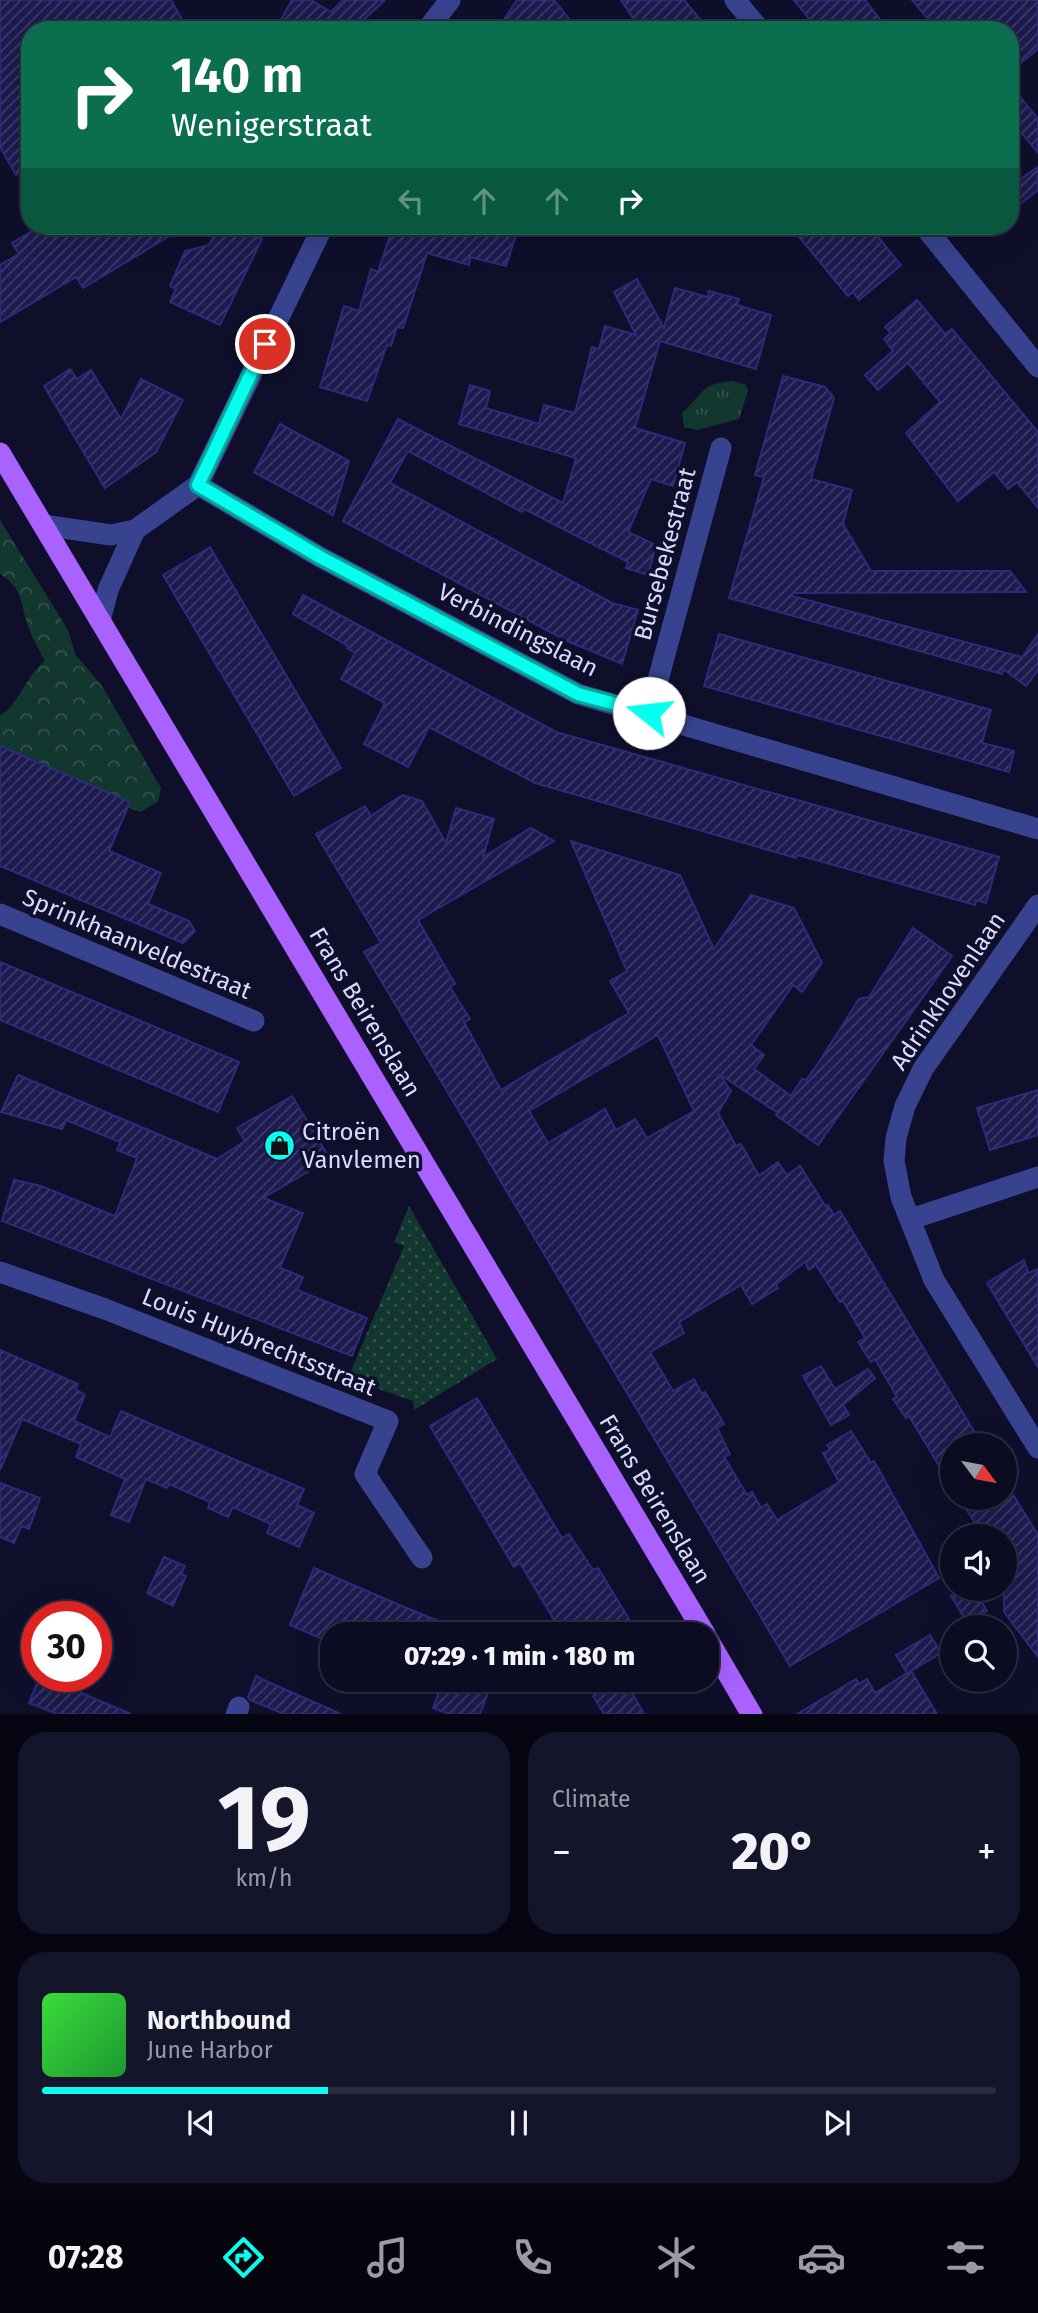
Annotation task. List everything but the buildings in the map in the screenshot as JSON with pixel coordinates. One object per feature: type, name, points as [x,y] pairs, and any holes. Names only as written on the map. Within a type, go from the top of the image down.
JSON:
[{"type":"main road","name":"Frans Beirenslaan","points":[[0,453],[698,1622]]},
{"type":"main road","name":"Frans Beirenslaan","points":[[719,1658],[752,1714]]},
{"type":"street","points":[[434,21],[450,0]]},
{"type":"street","points":[[735,0],[752,21]]},
{"type":"street","points":[[43,524],[111,535],[135,530],[198,485],[319,235]]},
{"type":"street","points":[[931,235],[1038,367]]},
{"type":"street","name":"Bursebekestraat","points":[[649,713],[721,448]]},
{"type":"street","name":"Verbindingslaan","points":[[198,485],[320,557],[578,694],[1038,829]]},
{"type":"street","points":[[100,621],[108,590],[135,530]]},
{"type":"street","name":"Adrinkhovenlaan","points":[[1038,905],[923,1069],[905,1107],[896,1138],[894,1161],[898,1187],[934,1280],[1038,1448]]},
{"type":"street","name":"Sprinkhaanveldestraat","points":[[0,914],[254,1021]]},
{"type":"street","points":[[911,1219],[1038,1177]]},
{"type":"street","name":"Louis Huybrechtsstraat","points":[[0,1272],[105,1310],[388,1421],[365,1474],[422,1558]]},
{"type":"green space","points":[[733,381],[746,385],[748,391],[739,419],[697,430],[684,427],[682,413],[703,391],[714,384]]},
{"type":"green space","points":[[0,520],[68,630],[75,654],[102,686],[161,788],[158,802],[140,812],[0,754],[0,715],[12,706],[32,675],[45,661],[30,630],[17,591],[0,574]]},
{"type":"green space","points":[[409,1206],[497,1359],[414,1410],[413,1401],[348,1378],[404,1246],[394,1242]]},
{"type":"place","name":"Citroën Vanvlemen","points":[[279,1146]]},
{"type":"route","points":[[265,344],[218,438],[198,485],[320,557],[578,694],[649,713]]}]
